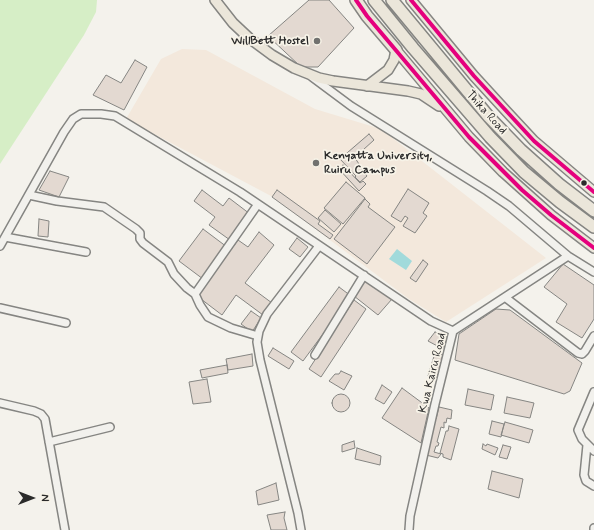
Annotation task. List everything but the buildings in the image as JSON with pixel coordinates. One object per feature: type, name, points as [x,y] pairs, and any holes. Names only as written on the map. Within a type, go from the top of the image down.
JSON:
[{"type":"highway","points":[[356,0],[367,16],[396,50]]},
{"type":"highway","name":"Thika Road","points":[[374,0],[412,48],[490,137],[524,172],[560,202],[594,227]]},
{"type":"highway","name":"Thika Road","points":[[392,0],[495,123],[521,150],[594,211]]},
{"type":"main road","points":[[215,0],[233,23],[249,38],[272,55],[294,68],[308,74],[334,81],[422,94],[447,112]]},
{"type":"main road","name":"Thika Road","points":[[411,0],[474,76],[512,118],[534,141],[594,192]]},
{"type":"main road","points":[[367,86],[388,70],[394,60],[396,50]]},
{"type":"main road","points":[[396,50],[469,137],[522,190],[551,215],[594,248]]},
{"type":"street","points":[[308,74],[351,106],[509,206],[568,256],[594,272]]},
{"type":"street","points":[[0,246],[64,132],[73,120],[82,114],[115,116],[258,204],[431,321],[454,331]]},
{"type":"street","points":[[29,195],[57,201],[104,207],[136,229],[140,233],[140,239],[143,243],[168,262],[174,274],[187,288],[196,294],[200,305],[208,317],[231,328],[258,336]]},
{"type":"street","points":[[196,294],[258,204]]},
{"type":"street","points":[[5,238],[86,252]]},
{"type":"street","points":[[301,530],[257,342],[259,331],[267,314],[320,246]]},
{"type":"street","name":"Kwa Kairu Road","points":[[409,530],[410,516],[435,404],[454,331],[568,256]]},
{"type":"street","points":[[315,355],[364,275]]},
{"type":"street","points":[[506,298],[578,353],[582,354],[585,351],[594,336]]},
{"type":"street","points":[[0,308],[66,323]]},
{"type":"street","points":[[593,394],[594,407]]},
{"type":"street","points":[[593,394],[578,430],[582,439],[594,451]]},
{"type":"street","points":[[0,403],[34,411],[41,414],[45,419],[65,530]]},
{"type":"street","points":[[49,442],[110,427]]},
{"type":"street","points":[[587,445],[584,475],[586,481],[594,486]]},
{"type":"shaded area","name":"Kenyatta University, Ruiru Campus","points":[[182,49],[206,50],[315,109],[381,129],[546,258],[446,322],[409,299],[271,196],[126,119],[161,59]]},
{"type":"green space","points":[[0,0],[97,0],[96,12],[84,35],[0,164]]},
{"type":"water","points":[[397,249],[412,261],[406,270],[389,259]]},
{"type":"transit line","points":[[356,0],[367,16],[469,137],[522,190],[551,215],[594,248]]},
{"type":"transit line","points":[[411,0],[474,76],[534,141],[594,192]]},
{"type":"place","name":"WillBett Hostel","points":[[317,41]]},
{"type":"place","name":"Kenyatta University, Ruiru Campus","points":[[316,163]]}]
